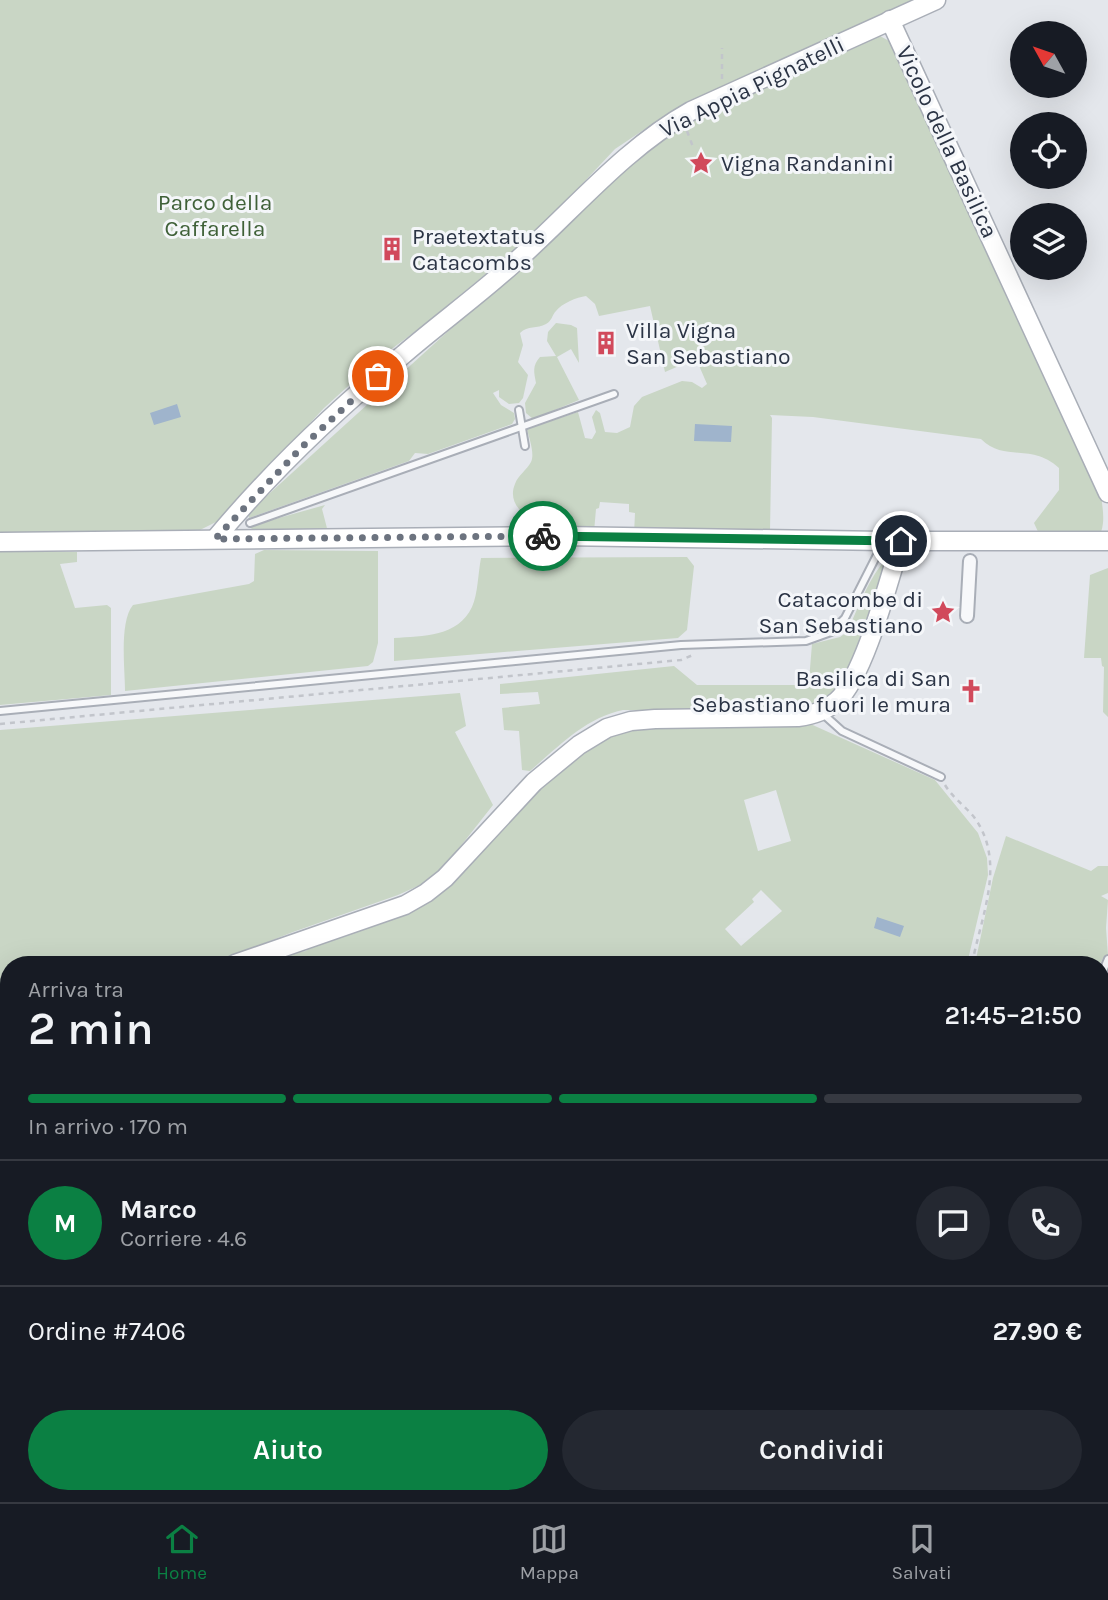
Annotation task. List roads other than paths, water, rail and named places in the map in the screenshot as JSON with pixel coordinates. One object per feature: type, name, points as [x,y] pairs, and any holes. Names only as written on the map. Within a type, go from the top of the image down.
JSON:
[{"type":"main road","name":"Via Appia Pignatelli","points":[[215,539],[249,501],[347,404],[391,364],[500,276],[637,147],[681,117],[936,0]]},
{"type":"main road","name":"Vicolo della Basilica","points":[[890,20],[1108,493]]},
{"type":"main road","points":[[0,542],[561,536],[1108,541]]},
{"type":"main road","points":[[258,956],[405,905],[426,893],[445,878],[534,782],[579,745],[613,726],[634,720],[771,719],[821,712],[841,698],[853,679],[872,632],[892,541]]},
{"type":"street","points":[[967,616],[970,561]]},
{"type":"lane","points":[[250,523],[614,394]]},
{"type":"lane","points":[[519,410],[525,446]]},
{"type":"lane","points":[[0,711],[704,644],[806,641],[831,632],[840,624],[892,541]]},
{"type":"lane","points":[[821,712],[842,731],[941,777]]},
{"type":"water","points":[[177,404],[181,417],[154,425],[150,413]]},
{"type":"water","points":[[695,424],[732,426],[731,442],[694,441]]},
{"type":"water","points":[[877,917],[904,926],[900,937],[874,928]]},
{"type":"place","name":"Vigna Randanini","points":[[701,163]]},
{"type":"place","name":"Praetextatus Catacombs","points":[[392,249]]},
{"type":"place","name":"Villa Vigna San Sebastiano","points":[[606,343]]},
{"type":"place","name":"Catacombe di San Sebastiano","points":[[943,612]]},
{"type":"place","name":"Basilica di San Sebastiano fuori le mura","points":[[971,691]]},
{"type":"park label","name":"Parco della Caffarella","points":[[215,215]]}]
